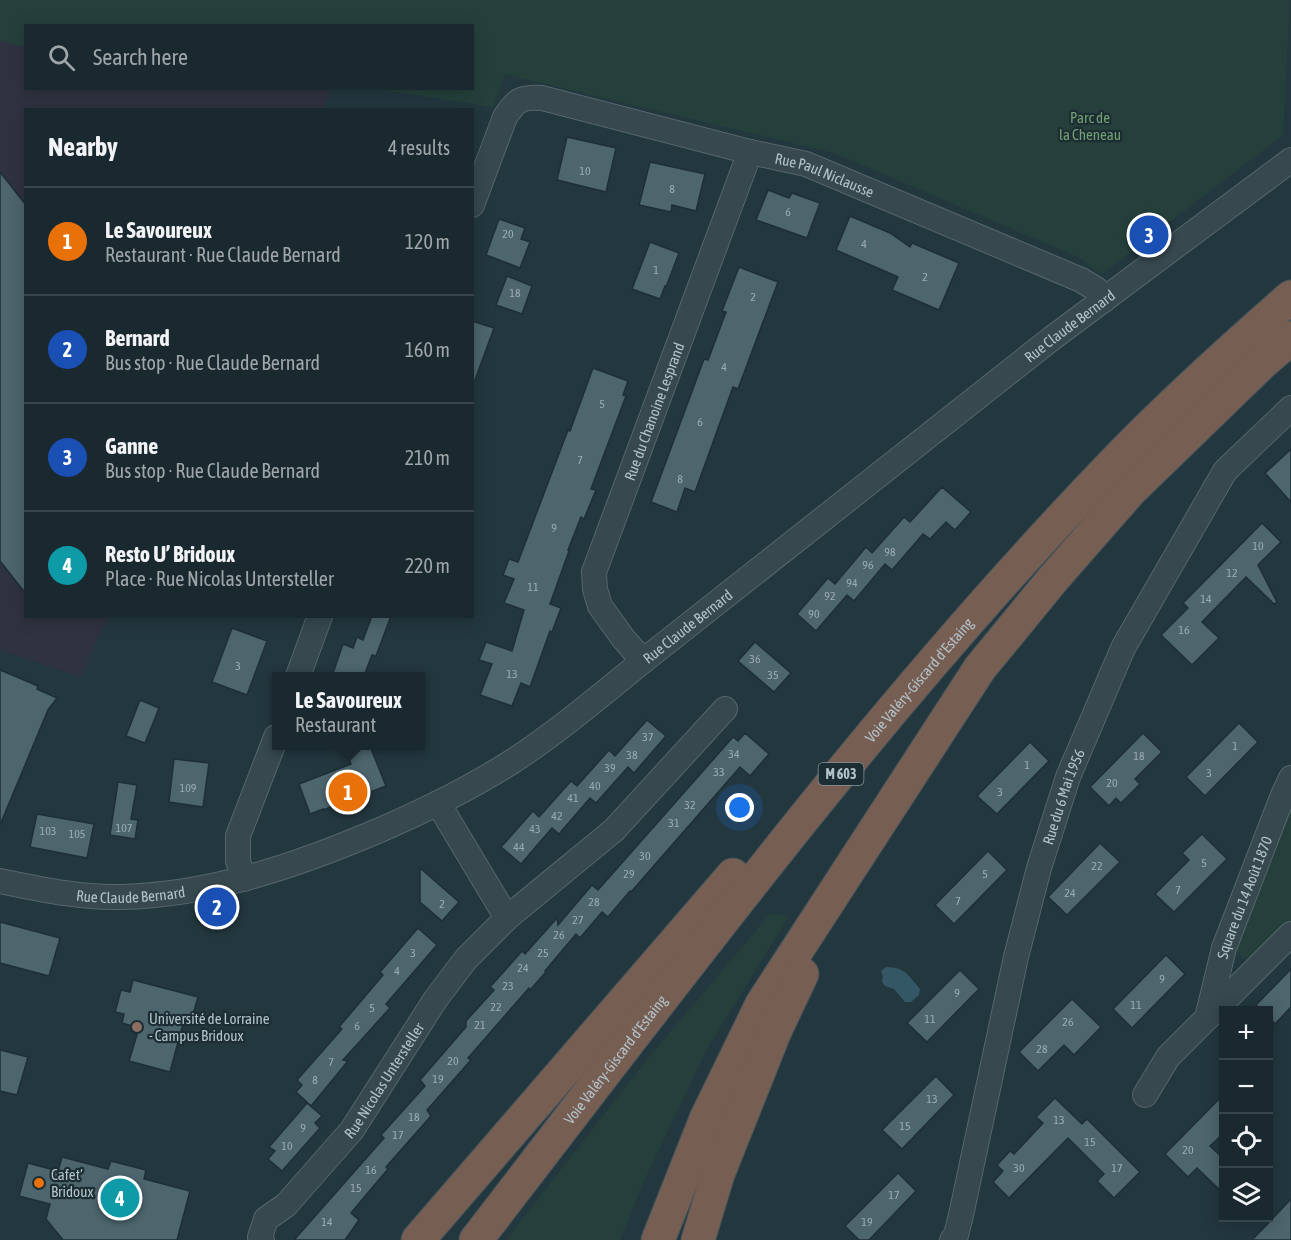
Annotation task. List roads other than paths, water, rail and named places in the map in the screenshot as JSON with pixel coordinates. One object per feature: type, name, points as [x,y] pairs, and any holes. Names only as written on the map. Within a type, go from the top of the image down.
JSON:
[{"type":"highway","name":"Voie Valéry-Giscard d'Estaing","points":[[658,1240],[706,1119],[762,1004],[980,668],[1045,588],[1252,351],[1291,297]]},
{"type":"highway","name":"Voie Valéry-Giscard d'Estaing","points":[[476,1240],[747,891],[879,726],[988,598],[1108,468],[1174,403],[1252,351],[1291,338]]},
{"type":"highway","points":[[418,1240],[744,862],[879,726]]},
{"type":"highway","points":[[698,1240],[718,1174],[775,1031],[857,856]]},
{"type":"street","name":"Rue Paul Niclausse","points":[[474,200],[505,117],[514,104],[528,97],[542,98],[750,152],[806,164],[1080,280],[1096,289],[1104,300]]},
{"type":"street","name":"Rue du Chanoine Lesprand","points":[[643,661],[600,606],[595,589],[594,572],[750,152]]},
{"type":"street","name":"Rue Claude Bernard","points":[[0,880],[65,894],[119,898],[203,888],[282,868],[354,841],[438,803],[514,760],[580,712],[1042,347],[1291,160]]},
{"type":"street","name":"Rue du 6 Mai 1956","points":[[957,1238],[1016,957],[1039,868],[1068,777],[1121,652],[1225,471],[1291,408]]},
{"type":"street","points":[[299,672],[319,618]]},
{"type":"street","name":"Rue Nicolas Untersteller","points":[[262,1240],[260,1237],[266,1219],[286,1205],[352,1130],[435,1000],[466,959],[507,918],[614,830],[725,709]]},
{"type":"street","points":[[244,879],[238,861],[238,836],[272,747]]},
{"type":"street","name":"Square du 14 Août 1870","points":[[1207,1018],[1224,948],[1291,778]]},
{"type":"street","points":[[438,803],[507,918]]},
{"type":"street","points":[[1145,1095],[1168,1057],[1291,934]]},
{"type":"place","name":"Ganne","points":[[1149,235]]},
{"type":"place","name":"Le Savoureux","points":[[348,792]]},
{"type":"place","name":"Bernard","points":[[217,907]]},
{"type":"place","name":"Université de Lorraine - Campus Bridoux","points":[[137,1027]]},
{"type":"place","name":"Cafet’ Bridoux","points":[[39,1183]]},
{"type":"place","name":"Resto U’ Bridoux","points":[[120,1198]]},
{"type":"park label","name":"Parc de la Cheneau","points":[[1090,126]]}]
